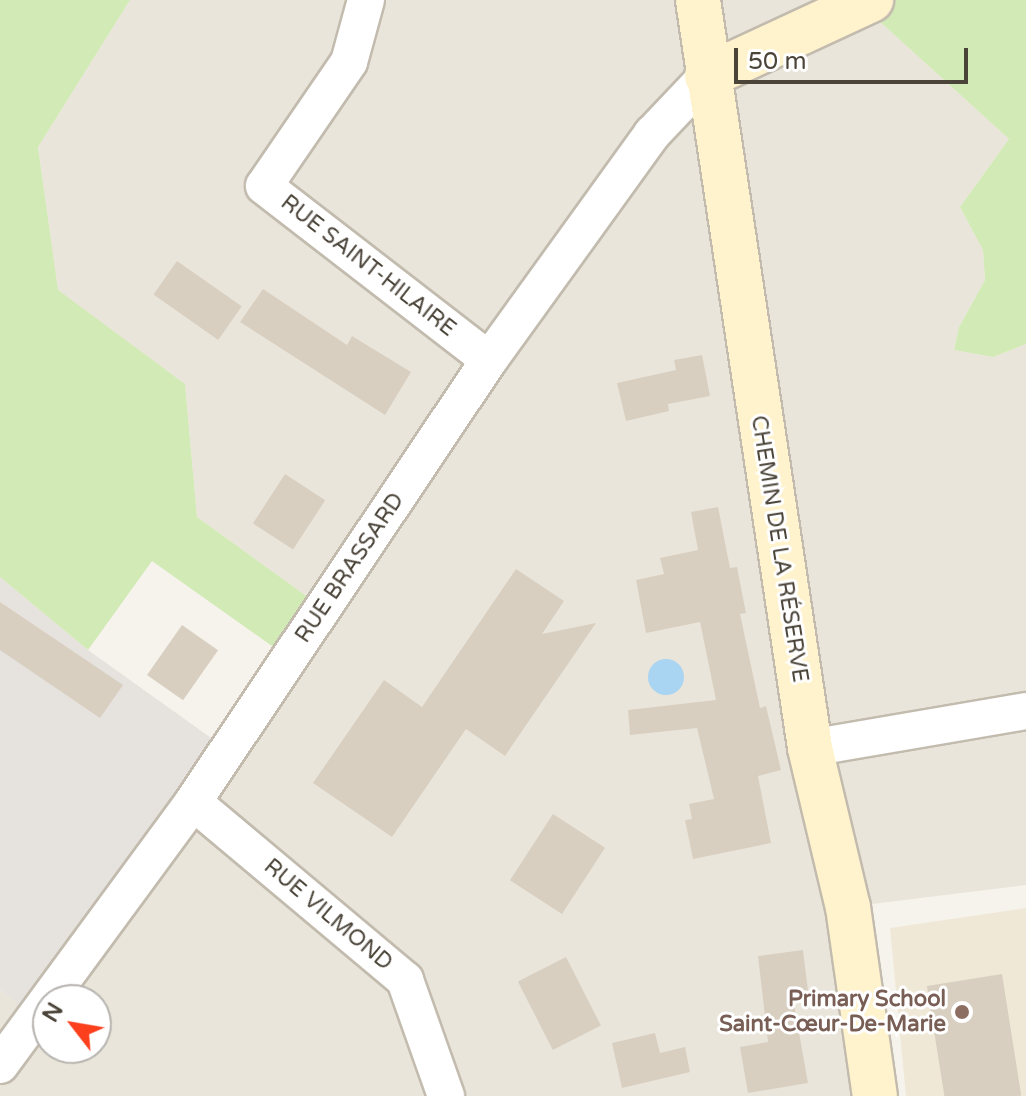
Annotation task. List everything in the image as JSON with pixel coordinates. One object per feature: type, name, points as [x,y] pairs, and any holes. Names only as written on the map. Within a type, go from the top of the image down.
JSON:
[{"type":"street","name":"RUE SAINT-HILAIRE","points":[[366,0],[349,62],[264,186],[489,360]]},
{"type":"street","name":"CHEMIN DE LA RÉSERVE","points":[[698,0],[810,748],[848,907],[875,1096]]},
{"type":"street","points":[[707,76],[871,0]]},
{"type":"street","name":"RUE BRASSARD","points":[[0,1065],[193,802],[489,360],[652,134],[707,76]]},
{"type":"street","points":[[810,748],[1026,711]]},
{"type":"street","name":"RUE VILMOND","points":[[193,802],[405,980],[443,1094]]},
{"type":"shaded area","points":[[130,0],[856,0],[1009,139],[960,207],[983,250],[985,280],[959,327],[954,350],[993,357],[1026,344],[1026,885],[848,907],[875,1096],[0,1096],[0,989],[32,1016],[32,1064],[112,1064],[112,984],[58,984],[323,608],[197,517],[185,384],[58,291],[38,147]]},
{"type":"shaded area","points":[[0,577],[88,650],[228,750],[59,984],[32,984],[32,1017],[0,989]]},
{"type":"shaded area","name":"Primary School Saint-Cœur-De-Marie","points":[[1026,908],[1026,1096],[906,1096],[890,928]]},
{"type":"green space","points":[[0,0],[130,0],[38,147],[58,290],[185,384],[197,517],[323,608],[289,658],[152,561],[88,650],[0,577]]},
{"type":"green space","points":[[856,0],[1026,0],[1026,344],[993,357],[954,350],[959,327],[985,280],[983,250],[960,207],[1009,139]]},
{"type":"water","points":[[666,659],[679,664],[684,677],[679,690],[666,695],[653,690],[648,677],[653,664]]},
{"type":"building","points":[[177,261],[242,306],[218,340],[153,295]]},
{"type":"building","points":[[263,289],[347,345],[352,336],[411,372],[385,415],[240,322]]},
{"type":"building","points":[[702,355],[710,396],[668,404],[669,411],[626,421],[617,383],[676,370],[674,360]]},
{"type":"building","points":[[285,474],[325,500],[293,550],[253,523]]},
{"type":"building","points":[[718,507],[730,568],[737,567],[746,613],[740,614],[760,708],[766,706],[781,770],[758,776],[771,843],[693,859],[685,820],[692,819],[689,804],[714,799],[697,728],[630,735],[628,710],[716,700],[700,622],[646,633],[636,580],[664,574],[660,558],[698,550],[691,512]]},
{"type":"building","points":[[516,569],[564,601],[542,634],[596,623],[505,756],[466,729],[392,837],[313,783],[384,680],[422,707]]},
{"type":"building","points":[[0,602],[123,685],[100,718],[0,650]]},
{"type":"building","points":[[182,625],[218,650],[183,700],[147,675]]},
{"type":"building","points":[[553,814],[605,848],[562,914],[510,880]]},
{"type":"building","points":[[803,950],[808,991],[792,993],[808,1083],[748,1093],[740,1047],[768,1042],[758,956]]},
{"type":"building","points":[[566,957],[601,1026],[553,1050],[518,982]]},
{"type":"building","points":[[1002,974],[1021,1095],[944,1096],[927,986]]},
{"type":"building","points":[[655,1033],[660,1053],[685,1047],[690,1072],[622,1088],[612,1043]]},
{"type":"place","name":"Primary School Saint-Cœur-De-Marie","points":[[962,1012]]}]
